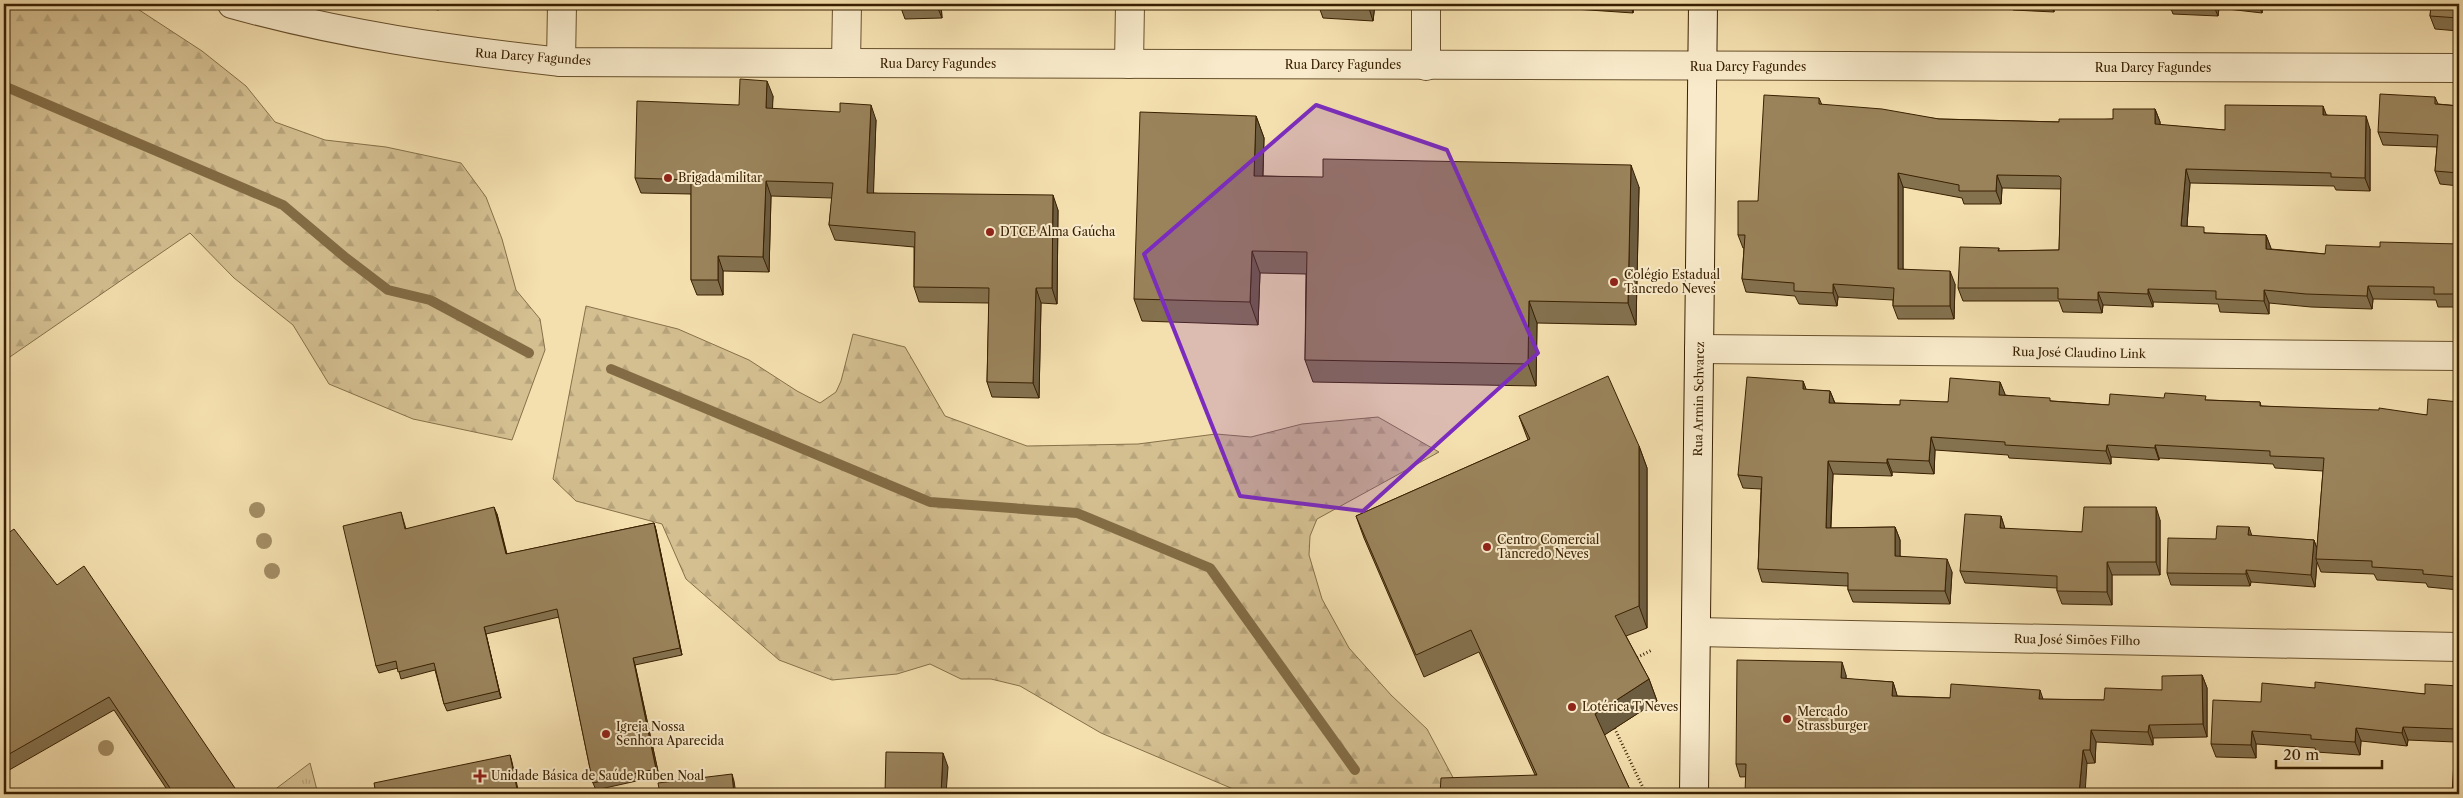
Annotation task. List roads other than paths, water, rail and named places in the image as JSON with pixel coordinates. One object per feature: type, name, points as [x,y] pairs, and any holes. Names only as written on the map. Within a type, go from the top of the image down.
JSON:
[{"type":"street","name":"Rua Darcy Fagundes","points":[[232,4],[292,20],[457,51],[561,62],[2459,68]]},
{"type":"street","points":[[561,62],[562,4]]},
{"type":"street","points":[[846,63],[847,4]]},
{"type":"street","points":[[1129,64],[1130,4]]},
{"type":"street","points":[[1426,4],[1426,66]]},
{"type":"street","name":"Rua Armin Schvarcz","points":[[1694,794],[1703,4]]},
{"type":"street","name":"Rua José Claudino Link","points":[[1699,349],[2459,356]]},
{"type":"street","name":"Rua José Simões Filho","points":[[1696,632],[2459,647]]},
{"type":"waterway","points":[[4,86],[283,205],[346,258],[388,290],[430,300],[529,353]]},
{"type":"waterway","points":[[611,369],[930,502],[1077,513],[1210,568],[1355,770]]},
{"type":"place","name":"Brigada militar","points":[[668,178]]},
{"type":"place","name":"DTCE Alma Gaúcha","points":[[990,232]]},
{"type":"place","name":"Colégio Estadual Tancredo Neves","points":[[1614,282]]},
{"type":"place","name":"Centro Comercial Tancredo Neves","points":[[1487,547]]},
{"type":"place","name":"Lotérica T Neves","points":[[1572,707]]},
{"type":"place","name":"Mercado Strassburger","points":[[1787,719]]},
{"type":"place","name":"Igreja Nossa Senhora Aparecida","points":[[606,734]]},
{"type":"place","name":"Unidade Básica de Saúde Ruben Noal","points":[[480,776]]}]
